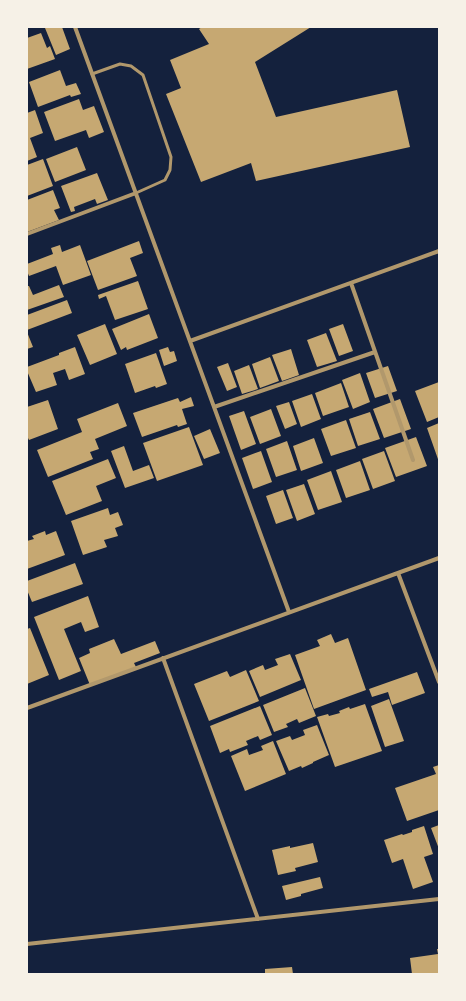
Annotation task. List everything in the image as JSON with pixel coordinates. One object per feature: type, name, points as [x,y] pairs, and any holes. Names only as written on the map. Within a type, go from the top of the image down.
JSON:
[{"type":"street","points":[[75,27],[289,612]]},
{"type":"street","points":[[27,234],[136,193]]},
{"type":"street","points":[[190,341],[439,251]]},
{"type":"street","points":[[351,283],[414,460]]},
{"type":"street","points":[[214,407],[375,352]]},
{"type":"street","points":[[27,708],[439,558]]},
{"type":"street","points":[[398,573],[439,682]]},
{"type":"street","points":[[163,658],[258,919]]},
{"type":"street","points":[[27,944],[439,899]]},
{"type":"lane","points":[[92,74],[120,64],[131,66],[143,75],[171,157],[170,170],[165,180],[136,193]]},
{"type":"building","points":[[62,27],[70,49],[56,55],[45,28]]},
{"type":"building","points":[[202,27],[311,27],[255,62],[276,117],[397,90],[410,147],[256,181],[251,163],[201,182],[166,94],[181,88],[170,60],[209,44],[199,29]]},
{"type":"building","points":[[41,33],[47,48],[50,46],[55,59],[27,69],[27,38]]},
{"type":"building","points":[[60,70],[66,86],[76,83],[81,94],[71,97],[70,95],[38,107],[29,82]]},
{"type":"building","points":[[79,99],[83,110],[94,106],[104,132],[89,138],[86,130],[55,141],[44,112]]},
{"type":"building","points":[[35,110],[43,133],[30,138],[37,157],[27,161],[27,113]]},
{"type":"building","points":[[77,147],[86,170],[55,182],[46,159]]},
{"type":"building","points":[[43,159],[53,186],[27,196],[27,165]]},
{"type":"building","points":[[97,173],[108,200],[97,204],[95,199],[74,207],[75,211],[71,212],[61,186]]},
{"type":"building","points":[[53,190],[60,208],[54,210],[59,220],[27,232],[27,200]]},
{"type":"building","points":[[139,241],[143,253],[130,258],[137,276],[98,290],[87,261]]},
{"type":"building","points":[[60,245],[62,252],[80,245],[91,275],[63,285],[56,266],[29,276],[27,264],[53,254],[51,248]]},
{"type":"building","points":[[138,281],[148,309],[115,320],[106,296],[99,299],[98,295]]},
{"type":"building","points":[[59,285],[64,297],[27,310],[27,286],[29,286],[33,295]]},
{"type":"building","points":[[67,300],[72,313],[27,330],[27,315]]},
{"type":"building","points":[[149,314],[158,338],[127,350],[126,347],[121,350],[112,329]]},
{"type":"building","points":[[105,324],[117,354],[90,365],[77,335]]},
{"type":"building","points":[[343,324],[353,351],[339,356],[329,329]]},
{"type":"building","points":[[27,332],[33,347],[27,349]]},
{"type":"building","points":[[326,333],[337,361],[317,367],[307,340]]},
{"type":"building","points":[[75,347],[85,374],[69,380],[65,369],[53,373],[57,385],[36,392],[27,371],[27,367],[59,355],[59,353]]},
{"type":"building","points":[[168,347],[170,352],[174,351],[177,361],[164,366],[159,350]]},
{"type":"building","points":[[291,349],[299,375],[282,381],[272,355]]},
{"type":"building","points":[[156,353],[167,384],[156,388],[155,386],[135,393],[125,364]]},
{"type":"building","points":[[270,357],[279,381],[260,388],[252,364]]},
{"type":"building","points":[[228,363],[237,387],[227,391],[217,367]]},
{"type":"building","points":[[249,365],[258,389],[242,394],[234,371]]},
{"type":"building","points":[[388,366],[397,391],[375,398],[366,373]]},
{"type":"building","points":[[360,373],[370,402],[353,409],[342,380]]},
{"type":"building","points":[[439,382],[439,417],[427,422],[415,391]]},
{"type":"building","points":[[341,383],[349,407],[323,416],[315,393]]},
{"type":"building","points":[[312,394],[321,419],[301,427],[292,401]]},
{"type":"building","points":[[191,397],[194,406],[182,409],[187,424],[178,427],[177,425],[142,437],[133,413],[178,398],[180,402]]},
{"type":"building","points":[[400,399],[411,429],[384,438],[373,409]]},
{"type":"building","points":[[48,400],[58,429],[29,440],[27,436],[27,407]]},
{"type":"building","points":[[289,402],[297,424],[285,429],[276,406]]},
{"type":"building","points":[[118,403],[127,426],[95,439],[99,449],[90,452],[93,459],[48,477],[37,450],[82,432],[77,419]]},
{"type":"building","points":[[271,409],[281,436],[260,444],[250,417]]},
{"type":"building","points":[[244,411],[256,444],[241,450],[229,416]]},
{"type":"building","points":[[370,412],[380,439],[358,446],[349,419]]},
{"type":"building","points":[[346,420],[356,448],[331,456],[321,429]]},
{"type":"building","points":[[439,423],[439,462],[427,428]]},
{"type":"building","points":[[189,427],[203,465],[157,481],[143,443]]},
{"type":"building","points":[[210,429],[220,453],[204,459],[194,436]]},
{"type":"building","points":[[416,437],[427,466],[396,477],[385,448]]},
{"type":"building","points":[[314,438],[323,463],[301,471],[293,446]]},
{"type":"building","points":[[287,441],[297,470],[276,477],[266,449]]},
{"type":"building","points":[[124,446],[133,471],[149,465],[154,478],[125,488],[111,451]]},
{"type":"building","points":[[261,451],[272,482],[253,489],[242,458]]},
{"type":"building","points":[[384,451],[395,481],[373,489],[362,459]]},
{"type":"building","points":[[108,459],[116,478],[96,486],[102,501],[66,515],[52,481]]},
{"type":"building","points":[[360,461],[370,490],[346,498],[336,470]]},
{"type":"building","points":[[331,471],[342,502],[318,510],[307,480]]},
{"type":"building","points":[[304,484],[315,514],[297,521],[286,490]]},
{"type":"building","points":[[283,490],[293,518],[276,524],[266,496]]},
{"type":"building","points":[[108,508],[110,515],[118,512],[123,525],[115,528],[118,536],[104,540],[107,547],[83,555],[71,521]]},
{"type":"building","points":[[45,531],[46,535],[56,531],[65,555],[27,569],[27,541],[34,539],[32,536]]},
{"type":"building","points":[[75,563],[83,584],[32,602],[27,590],[27,581]]},
{"type":"building","points":[[88,596],[99,627],[85,632],[81,622],[64,629],[81,671],[59,680],[34,617]]},
{"type":"building","points":[[30,628],[49,675],[27,684],[27,629]]},
{"type":"building","points":[[331,634],[335,643],[348,638],[366,690],[314,709],[295,655],[320,646],[317,640]]},
{"type":"building","points":[[114,639],[121,654],[155,641],[160,653],[134,663],[136,667],[90,685],[79,658],[90,653],[89,649]]},
{"type":"building","points":[[290,654],[301,680],[260,697],[249,671],[263,665],[265,670],[278,665],[275,659]]},
{"type":"building","points":[[246,670],[259,701],[209,721],[194,684],[227,671],[230,677]]},
{"type":"building","points":[[417,672],[425,693],[392,705],[388,692],[372,697],[369,689]]},
{"type":"building","points":[[305,688],[316,716],[299,723],[297,719],[286,724],[288,727],[274,732],[263,705]]},
{"type":"building","points":[[389,699],[404,741],[385,747],[371,706]]},
{"type":"building","points":[[365,704],[382,751],[335,767],[317,717],[328,714],[329,716],[340,713],[339,711],[349,707],[350,709]]},
{"type":"building","points":[[260,706],[272,735],[260,740],[258,736],[246,741],[248,745],[230,752],[229,749],[220,753],[210,726]]},
{"type":"building","points":[[317,725],[329,755],[302,768],[301,766],[289,771],[276,741],[290,736],[292,740],[305,735],[303,730]]},
{"type":"building","points":[[273,741],[286,774],[245,791],[231,756],[247,749],[249,755],[263,750],[261,746]]},
{"type":"building","points":[[439,765],[439,810],[407,821],[395,788],[436,774],[433,767]]},
{"type":"building","points":[[439,825],[439,849],[431,828]]},
{"type":"building","points":[[424,826],[433,854],[424,857],[433,882],[413,889],[403,859],[392,863],[384,840],[412,832],[412,830]]},
{"type":"building","points":[[313,843],[318,862],[295,868],[296,871],[278,875],[272,850]]},
{"type":"building","points":[[320,877],[323,888],[286,900],[282,886]]},
{"type":"building","points":[[437,949],[439,949],[439,974],[412,974],[410,958],[438,954]]},
{"type":"building","points":[[292,967],[293,974],[265,974],[265,969]]}]
